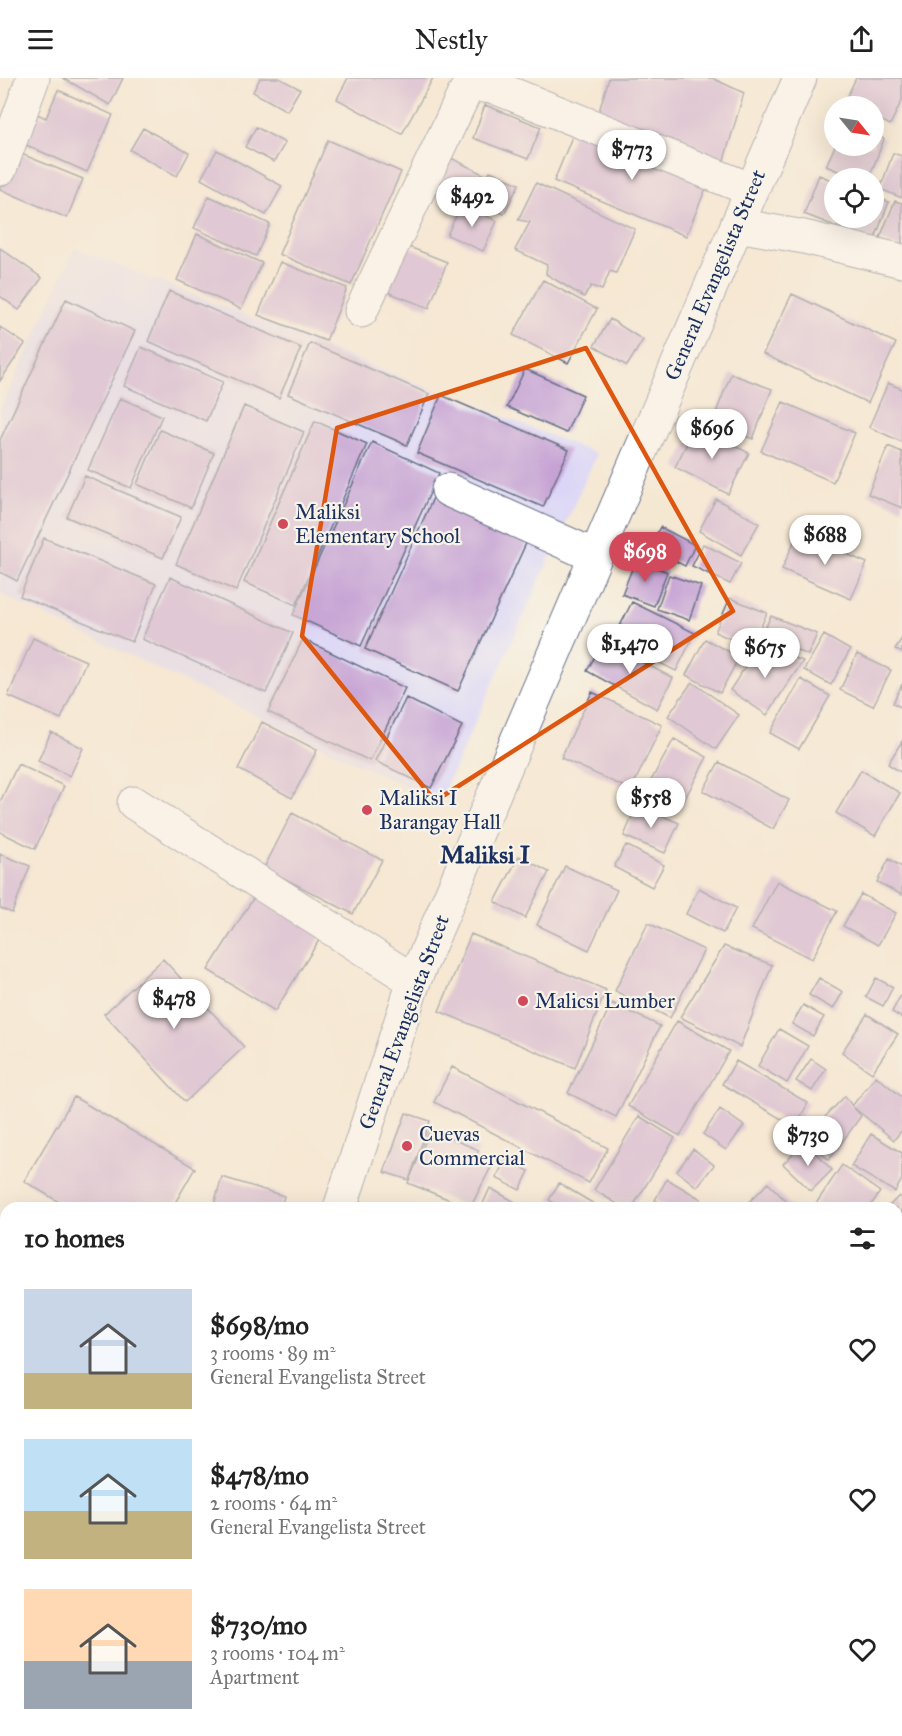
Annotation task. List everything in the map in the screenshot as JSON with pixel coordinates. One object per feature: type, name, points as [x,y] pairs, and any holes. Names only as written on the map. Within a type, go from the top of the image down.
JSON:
[{"type":"main road","points":[[0,169],[33,78]]},
{"type":"main road","name":"General Evangelista Street","points":[[342,1202],[414,981],[800,78]]},
{"type":"main road","points":[[361,311],[465,92],[473,85],[495,87],[752,190]]},
{"type":"main road","points":[[737,225],[804,237],[902,261]]},
{"type":"main road","points":[[448,490],[595,556]]},
{"type":"main road","points":[[134,803],[414,981]]},
{"type":"highlighted area","points":[[586,348],[733,611],[435,801],[302,636],[337,428]]},
{"type":"shaded area","name":"Maliksi Elementary School","points":[[75,248],[597,454],[439,802],[0,594],[0,411]]},
{"type":"building","points":[[63,78],[123,78],[110,105]]},
{"type":"building","points":[[260,78],[279,78],[300,89],[287,111],[253,92]]},
{"type":"building","points":[[348,78],[433,78],[402,134],[337,99]]},
{"type":"building","points":[[609,78],[712,78],[744,93],[721,170],[597,118]]},
{"type":"building","points":[[856,78],[902,78],[902,100],[890,125],[884,122],[884,96],[847,96]]},
{"type":"building","points":[[58,90],[113,115],[87,172],[15,140],[28,110],[46,118]]},
{"type":"building","points":[[485,105],[541,127],[528,159],[473,138]]},
{"type":"building","points":[[256,127],[285,143],[274,162],[245,147]]},
{"type":"building","points":[[576,127],[709,181],[686,236],[554,181]]},
{"type":"building","points":[[143,128],[189,153],[177,176],[130,150]]},
{"type":"building","points":[[328,140],[401,172],[351,285],[279,254]]},
{"type":"building","points":[[217,150],[282,186],[266,215],[201,179]]},
{"type":"building","points":[[14,151],[83,179],[67,218],[0,189]]},
{"type":"building","points":[[893,153],[902,156],[902,198],[884,191],[884,178]]},
{"type":"building","points":[[443,154],[485,175],[472,200],[430,179]]},
{"type":"building","points":[[830,156],[877,156],[873,168],[826,166]]},
{"type":"building","points":[[490,171],[519,184],[504,214],[476,201]]},
{"type":"building","points":[[819,175],[824,177],[824,222],[804,214]]},
{"type":"building","points":[[536,183],[635,229],[616,273],[610,271],[602,290],[591,286],[584,297],[546,274],[547,265],[515,250],[530,222],[518,220]]},
{"type":"building","points":[[209,196],[270,224],[256,256],[194,228]]},
{"type":"building","points":[[884,200],[889,202],[884,215]]},
{"type":"building","points":[[895,201],[902,203],[902,249],[879,240]]},
{"type":"building","points":[[462,204],[497,221],[483,251],[447,235]]},
{"type":"building","points":[[840,228],[879,228],[874,241]]},
{"type":"building","points":[[197,234],[262,263],[241,309],[177,280]]},
{"type":"building","points":[[404,245],[447,262],[429,308],[385,291]]},
{"type":"building","points":[[0,248],[42,278],[19,310],[0,296]]},
{"type":"building","points":[[280,262],[347,288],[326,341],[258,315]]},
{"type":"building","points":[[543,280],[597,309],[568,363],[513,335]]},
{"type":"building","points":[[169,291],[301,348],[279,398],[148,341]]},
{"type":"building","points":[[792,294],[896,343],[868,403],[763,354]]},
{"type":"building","points":[[66,299],[135,331],[17,581],[0,572],[0,440]]},
{"type":"building","points":[[610,319],[643,340],[627,366],[594,346]]},
{"type":"building","points":[[0,327],[25,344],[0,381]]},
{"type":"building","points":[[310,343],[429,394],[407,445],[288,394]]},
{"type":"building","points":[[141,347],[223,382],[206,421],[124,386]]},
{"type":"building","points":[[525,369],[583,395],[566,433],[507,407]]},
{"type":"building","points":[[731,374],[772,389],[753,439],[712,423]]},
{"type":"building","points":[[888,383],[902,389],[902,442],[869,427]]},
{"type":"building","points":[[441,395],[569,450],[543,507],[417,453]]},
{"type":"building","points":[[120,398],[162,416],[131,488],[88,470]]},
{"type":"building","points":[[783,402],[855,433],[833,482],[761,451]]},
{"type":"building","points":[[244,406],[304,432],[236,591],[176,564]]},
{"type":"building","points":[[315,421],[367,444],[296,605],[244,582]]},
{"type":"building","points":[[696,426],[749,453],[728,494],[675,467]]},
{"type":"building","points":[[160,430],[214,453],[191,508],[137,484]]},
{"type":"building","points":[[372,442],[439,473],[361,646],[293,615]]},
{"type":"building","points":[[888,446],[902,452],[902,508],[868,494]]},
{"type":"building","points":[[85,476],[181,517],[163,558],[67,517]]},
{"type":"building","points":[[434,496],[528,539],[458,691],[365,649]]},
{"type":"building","points":[[716,499],[759,523],[741,555],[699,531]]},
{"type":"building","points":[[660,527],[695,545],[685,566],[649,548]]},
{"type":"building","points":[[798,533],[867,563],[851,599],[782,569]]},
{"type":"building","points":[[44,538],[156,584],[132,642],[20,596]]},
{"type":"building","points":[[703,544],[741,563],[730,584],[692,566]]},
{"type":"building","points":[[636,559],[667,572],[654,606],[622,594]]},
{"type":"building","points":[[669,575],[701,586],[689,620],[657,609]]},
{"type":"building","points":[[170,577],[293,633],[266,693],[142,639]]},
{"type":"building","points":[[730,598],[767,613],[751,648],[715,632]]},
{"type":"building","points":[[632,602],[695,633],[676,671],[613,640]]},
{"type":"building","points":[[771,616],[817,634],[808,655],[762,635]]},
{"type":"building","points":[[824,635],[850,650],[831,685],[804,670]]},
{"type":"building","points":[[33,638],[86,661],[61,719],[8,696]]},
{"type":"building","points":[[902,638],[902,653],[895,649]]},
{"type":"building","points":[[303,639],[405,688],[370,761],[268,712]]},
{"type":"building","points":[[705,639],[739,657],[720,693],[686,675]]},
{"type":"building","points":[[603,642],[673,678],[657,709],[587,671]]},
{"type":"building","points":[[758,647],[803,661],[767,715],[730,690]]},
{"type":"building","points":[[857,654],[891,670],[873,706],[840,690]]},
{"type":"building","points":[[801,679],[830,696],[799,749],[770,733]]},
{"type":"building","points":[[692,682],[739,715],[716,749],[668,716]]},
{"type":"building","points":[[902,684],[902,708],[893,703]]},
{"type":"building","points":[[592,692],[662,725],[631,790],[561,758]]},
{"type":"building","points":[[406,698],[462,726],[431,788],[375,761]]},
{"type":"building","points":[[262,722],[317,750],[292,798],[238,769]]},
{"type":"building","points":[[51,732],[83,748],[70,776],[38,761]]},
{"type":"building","points":[[674,739],[707,757],[682,804],[648,786]]},
{"type":"building","points":[[902,741],[902,773],[888,764]]},
{"type":"building","points":[[719,762],[789,800],[773,829],[703,791]]},
{"type":"building","points":[[18,764],[64,786],[35,849],[0,832],[0,802]]},
{"type":"building","points":[[861,770],[900,793],[875,836],[836,813]]},
{"type":"building","points":[[637,805],[679,823],[665,853],[624,836]]},
{"type":"building","points":[[292,813],[382,860],[353,914],[264,868]]},
{"type":"building","points":[[626,845],[664,865],[652,887],[614,867]]},
{"type":"building","points":[[0,854],[30,866],[12,913],[0,908]]},
{"type":"building","points":[[519,856],[549,872],[525,918],[495,902]]},
{"type":"building","points":[[889,859],[902,867],[902,895],[877,882]]},
{"type":"building","points":[[565,866],[617,890],[589,950],[537,925]]},
{"type":"building","points":[[777,881],[837,911],[812,959],[752,929]]},
{"type":"building","points":[[699,888],[736,908],[723,933],[686,914]]},
{"type":"building","points":[[259,889],[326,929],[275,1011],[208,970]]},
{"type":"building","points":[[861,894],[896,913],[878,945],[843,926]]},
{"type":"building","points":[[648,923],[704,950],[670,1018],[615,991]]},
{"type":"building","name":"Malicsi Lumber","points":[[471,934],[606,990],[575,1068],[439,1011]]},
{"type":"building","points":[[724,946],[772,965],[740,1047],[680,1017]]},
{"type":"building","points":[[163,959],[244,1047],[185,1102],[104,1014]]},
{"type":"building","points":[[819,978],[843,992],[833,1009],[809,995]]},
{"type":"building","points":[[876,978],[893,987],[883,1006],[866,997]]},
{"type":"building","points":[[902,993],[902,1018],[892,1012]]},
{"type":"building","points":[[612,1003],[660,1026],[616,1117],[568,1093]]},
{"type":"building","points":[[803,1005],[824,1017],[813,1036],[792,1024]]},
{"type":"building","points":[[867,1014],[898,1034],[872,1073],[842,1052]]},
{"type":"building","points":[[677,1021],[729,1051],[680,1136],[628,1106]]},
{"type":"building","points":[[779,1029],[808,1046],[787,1083],[758,1066]]},
{"type":"building","points":[[811,1059],[826,1069],[812,1091],[796,1081]]},
{"type":"building","points":[[736,1061],[808,1103],[795,1127],[722,1084]]},
{"type":"building","points":[[452,1067],[608,1148],[589,1183],[434,1102]]},
{"type":"building","points":[[876,1076],[902,1097],[902,1130],[894,1140],[852,1106]]},
{"type":"building","points":[[845,1096],[861,1116],[829,1160],[806,1137]]},
{"type":"building","points":[[74,1097],[195,1168],[175,1202],[59,1202],[24,1181]]},
{"type":"building","points":[[720,1109],[744,1126],[726,1150],[703,1134]]},
{"type":"building","name":"Cuevas Commercial","points":[[406,1113],[430,1121],[409,1180],[384,1172]]},
{"type":"building","points":[[639,1116],[675,1138],[636,1202],[614,1202],[594,1190]]},
{"type":"building","points":[[430,1130],[479,1150],[475,1157],[491,1167],[473,1202],[455,1202],[408,1183]]},
{"type":"building","points":[[871,1134],[902,1153],[902,1179],[895,1192],[851,1166]]},
{"type":"building","points":[[805,1142],[832,1170],[811,1191],[783,1164]]},
{"type":"building","points":[[693,1149],[714,1165],[697,1187],[677,1171]]},
{"type":"building","points":[[506,1159],[529,1171],[520,1190],[496,1178]]},
{"type":"building","points":[[842,1165],[880,1192],[873,1202],[817,1202]]},
{"type":"building","points":[[222,1177],[284,1196],[282,1202],[215,1202]]},
{"type":"building","points":[[667,1179],[701,1199],[699,1202],[658,1202],[655,1200]]},
{"type":"building","points":[[559,1183],[591,1202],[552,1202],[549,1200]]},
{"type":"building","points":[[768,1183],[787,1202],[749,1202]]},
{"type":"building","points":[[490,1188],[515,1202],[484,1202]]},
{"type":"building","points":[[899,1196],[902,1199],[902,1202],[893,1202]]},
{"type":"place","name":"Maliksi Elementary School","points":[[283,524]]},
{"type":"place","name":"Maliksi I Barangay Hall","points":[[367,810]]},
{"type":"place","name":"Malicsi Lumber","points":[[523,1001]]},
{"type":"place","name":"Cuevas Commercial","points":[[407,1146]]},
{"type":"district","name":"Maliksi I","points":[[485,855]]}]
